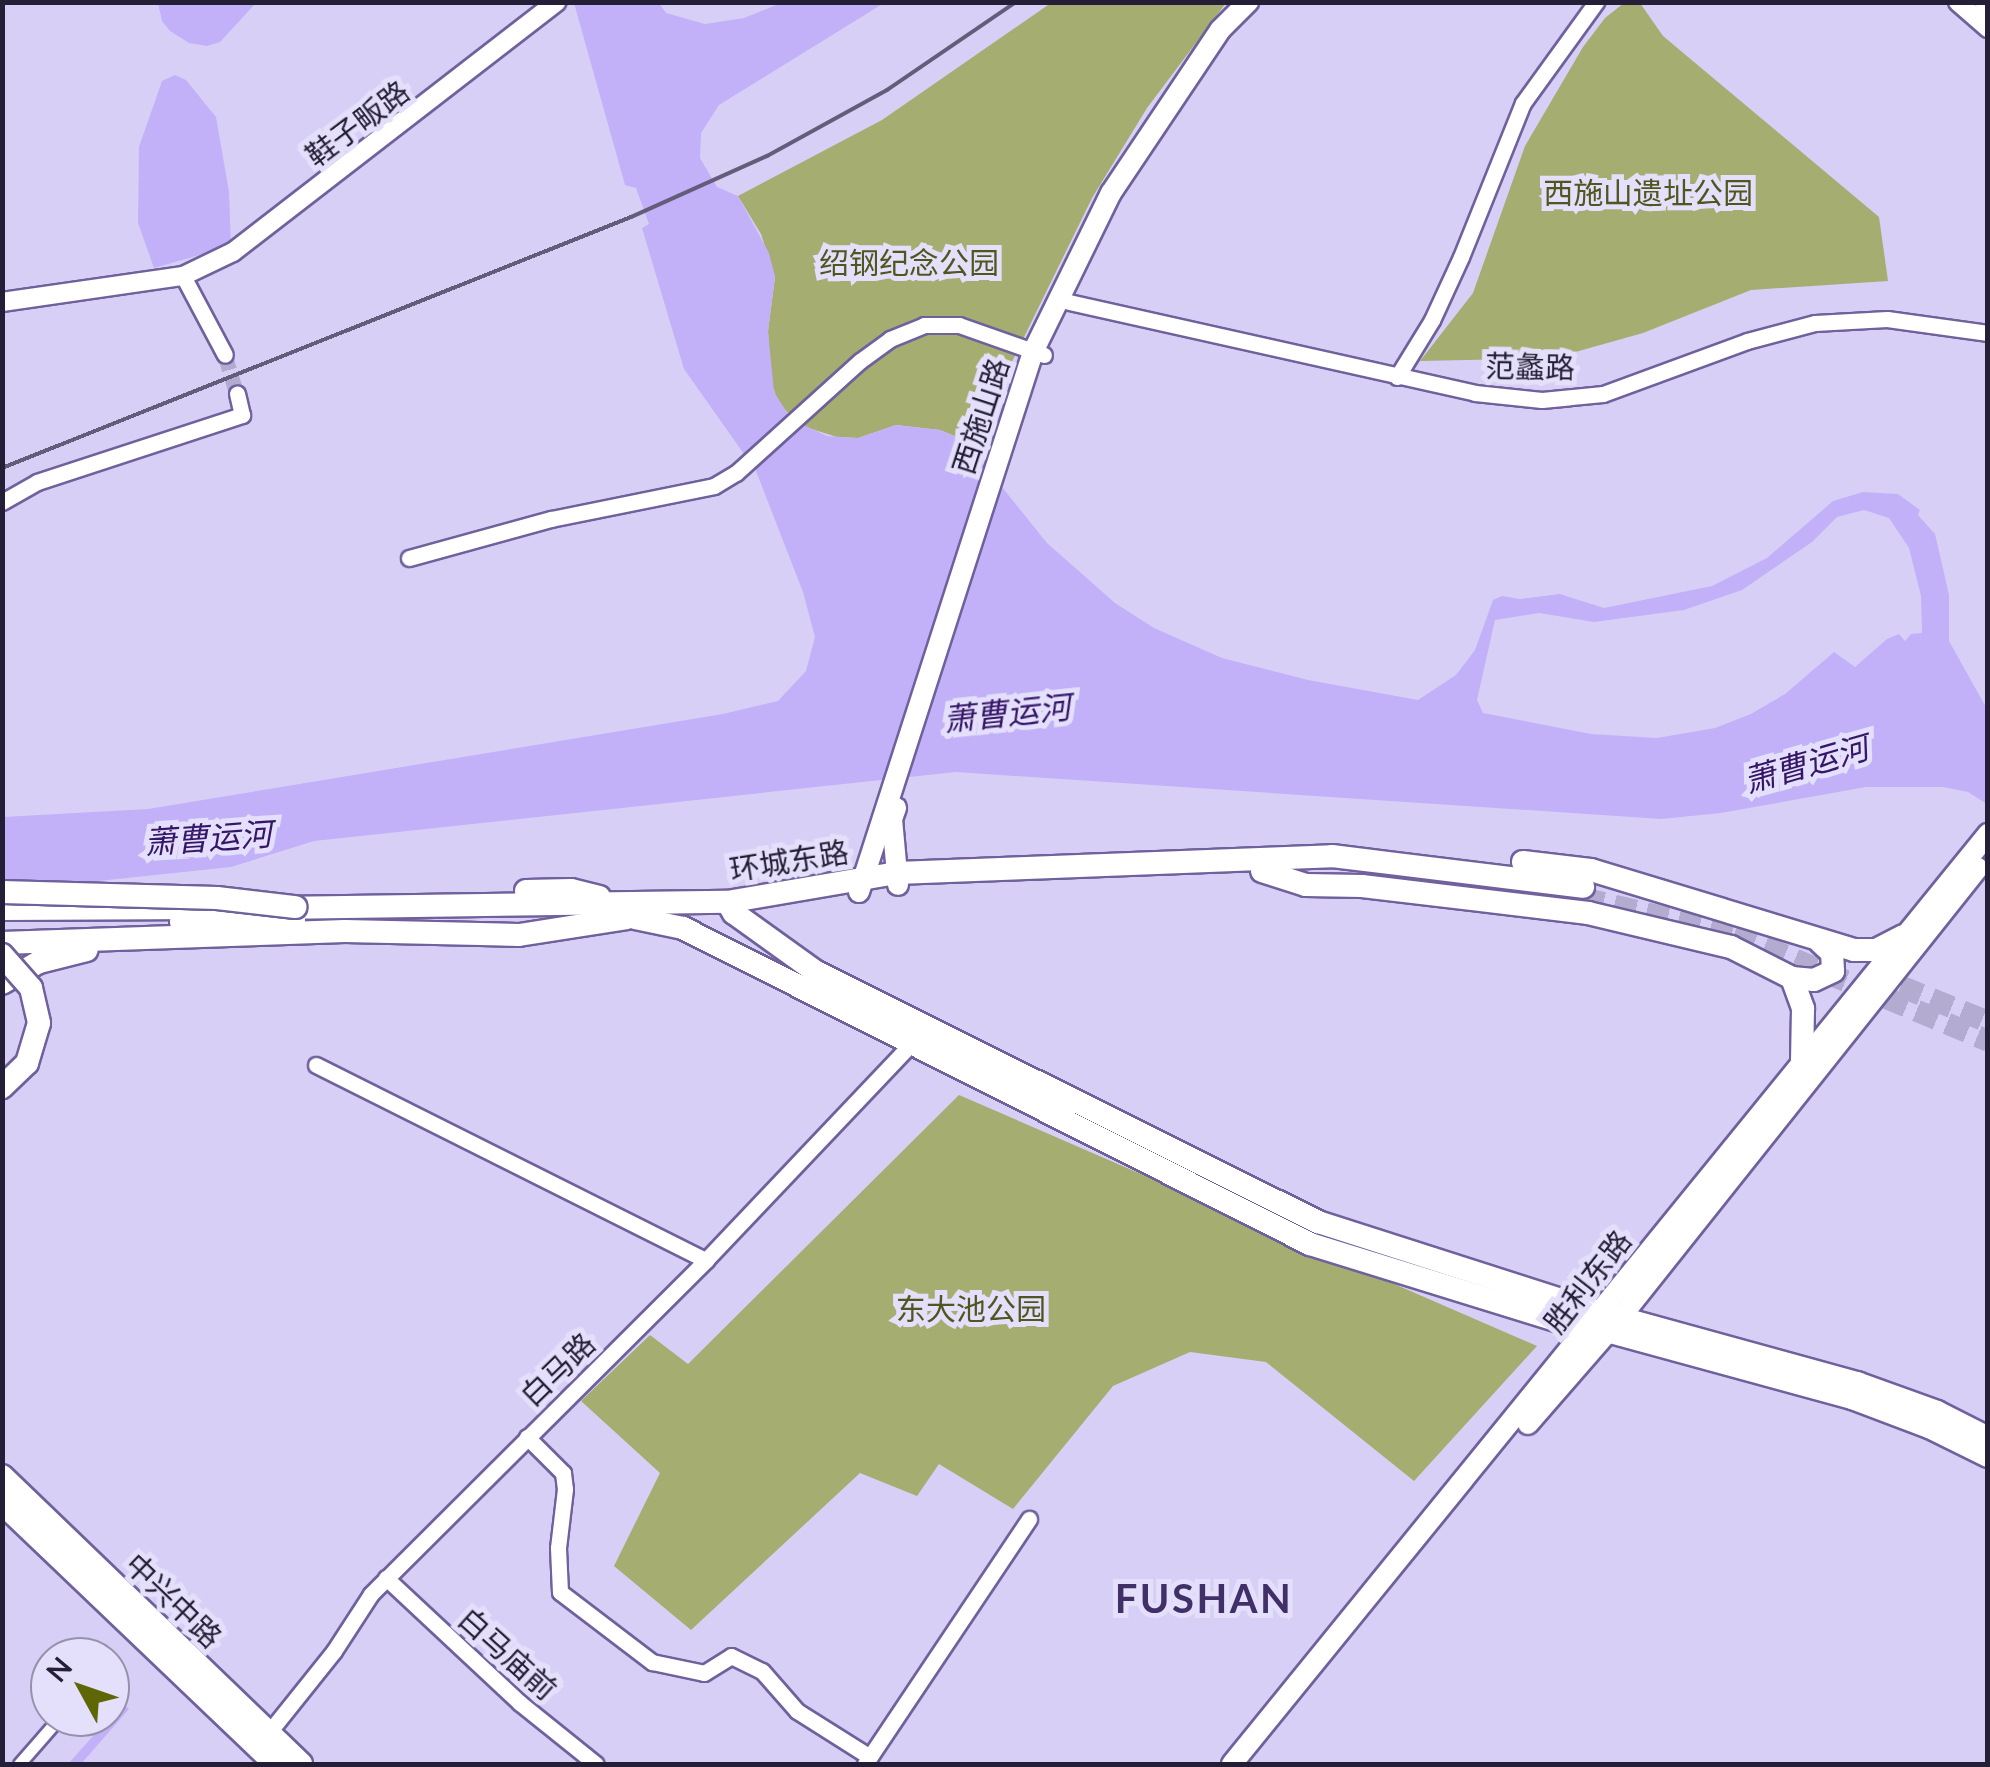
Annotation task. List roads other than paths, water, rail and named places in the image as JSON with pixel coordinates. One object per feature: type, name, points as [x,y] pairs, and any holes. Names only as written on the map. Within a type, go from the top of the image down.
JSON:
[{"type":"main road","name":"西施山路","points":[[860,885],[888,818],[1036,360],[1110,193],[1220,30],[1248,2]]},
{"type":"main road","name":"西施山路","points":[[1036,360],[1069,302],[1118,198],[1227,36],[1262,2]]},
{"type":"main road","name":"西施山路","points":[[888,818],[897,879]]},
{"type":"main road","points":[[1262,865],[1288,847],[1321,842],[1591,870],[1854,950],[1876,950],[1903,936]]},
{"type":"main road","name":"胜利东路","points":[[1232,1764],[1604,1323],[1802,1061],[1903,936],[1983,850]]},
{"type":"main road","name":"胜利东路","points":[[1246,1764],[1983,850]]},
{"type":"main road","name":"环城东路","points":[[2,909],[295,908],[631,914],[730,907],[897,879],[1262,865],[1583,893]]},
{"type":"main road","points":[[1262,865],[1306,885],[1362,886],[1588,913],[1731,946],[1792,978],[1814,980],[1832,971],[1832,952],[1820,942]]},
{"type":"main road","points":[[2,895],[154,889],[268,898],[571,890],[631,914],[683,928],[1310,1244],[1604,1323],[1857,1383],[1937,1412],[1988,1438]]},
{"type":"main road","points":[[2,895],[216,898],[295,908]]},
{"type":"main road","points":[[730,907],[816,972],[1318,1222],[1604,1323],[1852,1398],[1928,1427],[1988,1456]]},
{"type":"main road","name":"环城东路","points":[[2,924],[535,911]]},
{"type":"main road","points":[[2,943],[345,932],[519,935],[631,914]]},
{"type":"main road","points":[[2,984],[39,962],[120,941]]},
{"type":"main road","points":[[2,955],[31,988],[39,1023],[27,1062],[2,1087]]},
{"type":"main road","points":[[1792,978],[1803,1009],[1802,1061]]},
{"type":"main road","name":"中兴中路","points":[[8,1485],[34,1534],[262,1740],[301,1764]]},
{"type":"main road","name":"中兴中路","points":[[8,1485],[262,1740],[275,1764]]},
{"type":"main road","points":[[2,1511],[34,1534]]},
{"type":"street","points":[[1397,378],[1454,273],[1522,103],[1596,2]]},
{"type":"street","points":[[1958,2],[1988,28]]},
{"type":"street","name":"鞋子畈路","points":[[2,302],[183,276],[233,252],[553,6]]},
{"type":"street","points":[[183,276],[225,355]]},
{"type":"street","name":"范蠡路","points":[[1069,302],[1474,394],[1542,400],[1603,394],[1748,340],[1815,323],[1887,319],[1988,333]]},
{"type":"street","points":[[409,558],[551,519],[714,486],[736,473],[860,361],[890,339],[924,326],[959,326],[1036,360]]},
{"type":"street","points":[[2,502],[37,482],[242,415],[237,394]]},
{"type":"street","name":"白马路","points":[[262,1740],[386,1578],[706,1260],[912,1044]]},
{"type":"street","points":[[316,1065],[706,1260]]},
{"type":"street","points":[[527,1436],[563,1473],[558,1548],[560,1592],[652,1662],[704,1673],[731,1656],[762,1670],[796,1711],[868,1761],[1029,1518]]},
{"type":"street","name":"白马庙前","points":[[386,1578],[520,1704],[596,1764]]},
{"type":"street","points":[[19,1764],[43,1737]]},
{"type":"water","points":[[158,2],[256,3],[220,42],[207,46],[189,43],[170,31],[162,21]]},
{"type":"water","name":"萧曹运河","points":[[574,3],[659,3],[666,13],[705,24],[744,18],[781,3],[884,3],[719,105],[701,133],[700,158],[717,187],[738,196],[769,253],[775,277],[768,331],[774,392],[791,419],[827,436],[858,438],[896,425],[940,430],[964,440],[1047,543],[1115,603],[1154,628],[1222,658],[1308,680],[1418,700],[1456,675],[1475,650],[1493,600],[1502,596],[1520,599],[1560,594],[1604,608],[1712,586],[1767,558],[1833,501],[1863,492],[1898,494],[1920,510],[1918,515],[1935,534],[1949,595],[1949,641],[1987,709],[1987,804],[1968,792],[1943,787],[1866,787],[1721,813],[1661,819],[956,772],[314,841],[231,867],[89,882],[3,882],[3,817],[148,809],[723,714],[778,701],[806,671],[815,637],[803,592],[756,471],[684,369],[642,228],[649,224],[636,188],[625,185]],"holes":[[[1864,510],[1889,518],[1909,548],[1921,596],[1922,633],[1911,634],[1905,641],[1899,634],[1887,639],[1855,667],[1834,652],[1785,694],[1751,714],[1715,728],[1657,738],[1591,734],[1483,713],[1477,700],[1495,620],[1539,613],[1594,622],[1684,610],[1742,590],[1812,542],[1837,517]]]},
{"type":"water","points":[[175,75],[186,80],[216,117],[229,192],[231,246],[154,268],[138,223],[139,147],[162,81]]},
{"type":"water","points":[[92,1737],[105,1737],[81,1764],[68,1764]]},
{"type":"tunnel","points":[[225,355],[237,394]]},
{"type":"tunnel","points":[[1582,898],[1734,934],[1988,1041]]},
{"type":"tunnel","points":[[1870,974],[1988,1022]]},
{"type":"railway","points":[[2,468],[631,217],[767,156],[887,90],[1016,2]]},
{"type":"district","name":"FUSHAN","points":[[1204,1598]]},
{"type":"park label","name":"西施山遗址公园","points":[[1648,192]]},
{"type":"park label","name":"绍钢纪念公园","points":[[909,262]]},
{"type":"park label","name":"东大池公园","points":[[971,1308]]}]
